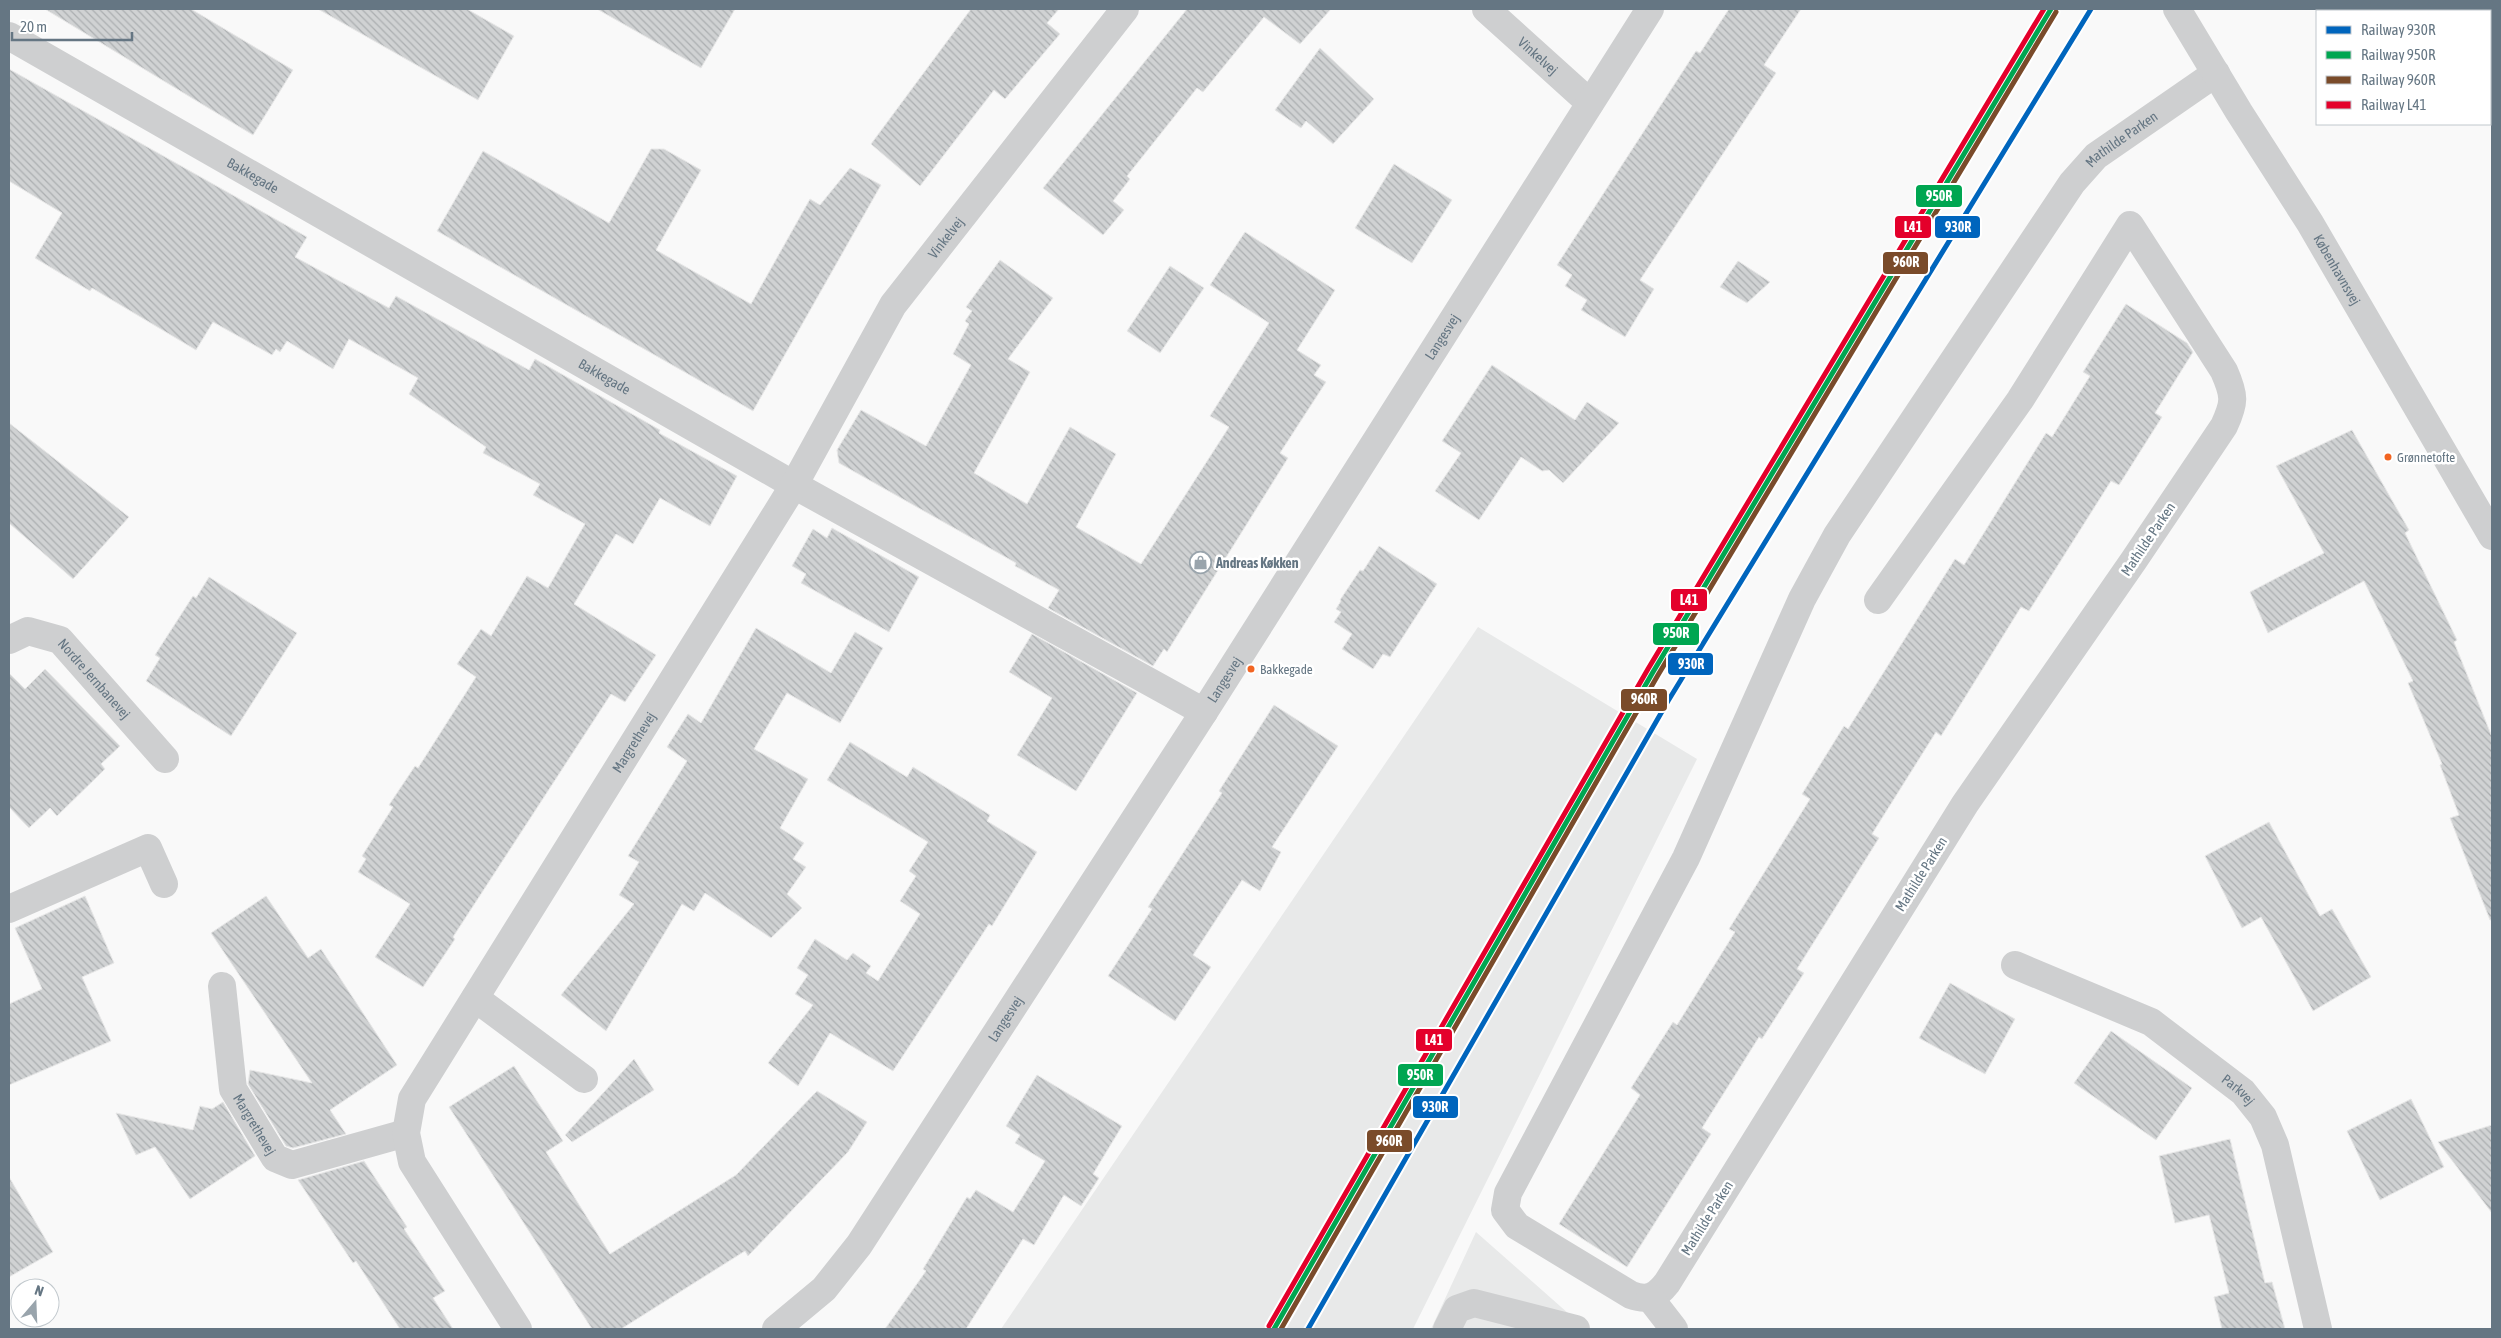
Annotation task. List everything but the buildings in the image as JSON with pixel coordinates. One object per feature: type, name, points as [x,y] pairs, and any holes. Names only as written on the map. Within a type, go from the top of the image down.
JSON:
[{"type":"street","name":"Vinkelvej","points":[[794,485],[894,305],[1126,9]]},
{"type":"street","name":"Vinkelvej","points":[[1486,9],[1590,103]]},
{"type":"street","name":"Langesvej","points":[[776,1329],[824,1289],[859,1245],[1204,712],[1650,9]]},
{"type":"street","name":"Københavnsvej","points":[[2177,9],[2310,223],[2492,536]]},
{"type":"street","name":"Bakkegade","points":[[9,36],[794,485],[1204,712]]},
{"type":"street","name":"Mathilde Parken","points":[[1878,600],[2020,400],[2130,225],[2224,371],[2232,388],[2233,407],[2224,426],[2134,560],[1964,804],[1667,1283],[1650,1298],[1631,1295],[1517,1226],[1505,1210],[1508,1193],[1686,858],[1802,599],[1836,535],[2072,183],[2096,156],[2216,73]]},
{"type":"street","name":"Margrethevej","points":[[518,1329],[412,1162],[406,1133],[412,1099],[794,485]]},
{"type":"street","name":"Nordre Jernbanevej","points":[[9,640],[28,631],[60,640],[165,759]]},
{"type":"street","points":[[9,909],[148,848],[164,884]]},
{"type":"street","name":"Parkvej","points":[[2016,965],[2151,1022],[2243,1092],[2263,1117],[2275,1145],[2318,1329]]},
{"type":"street","name":"Margrethevej","points":[[222,986],[233,1088],[275,1158],[292,1165],[406,1133]]},
{"type":"street","points":[[475,998],[584,1079]]},
{"type":"street","points":[[1650,1298],[1674,1329]]},
{"type":"street","points":[[1447,1329],[1457,1309],[1474,1303],[1576,1329]]},
{"type":"shaded area","points":[[1478,627],[1697,759],[1413,1329],[1001,1329]]},
{"type":"shaded area","points":[[1476,1232],[1586,1329],[1431,1329]]},
{"type":"rail line","name":"L41","points":[[1269,1326],[1648,669],[2044,9]]},
{"type":"rail line","name":"950R","points":[[1274,1329],[1653,672],[2051,9]]},
{"type":"rail line","name":"930R","points":[[1308,1329],[1668,701],[2091,9]]},
{"type":"rail line","name":"960R","points":[[1281,1329],[1658,675],[2056,12]]},
{"type":"place","name":"Grønnetofte","points":[[2388,457]]},
{"type":"place","name":"Andreas Køkken","points":[[1200,563]]},
{"type":"place","name":"Bakkegade","points":[[1251,669]]}]
